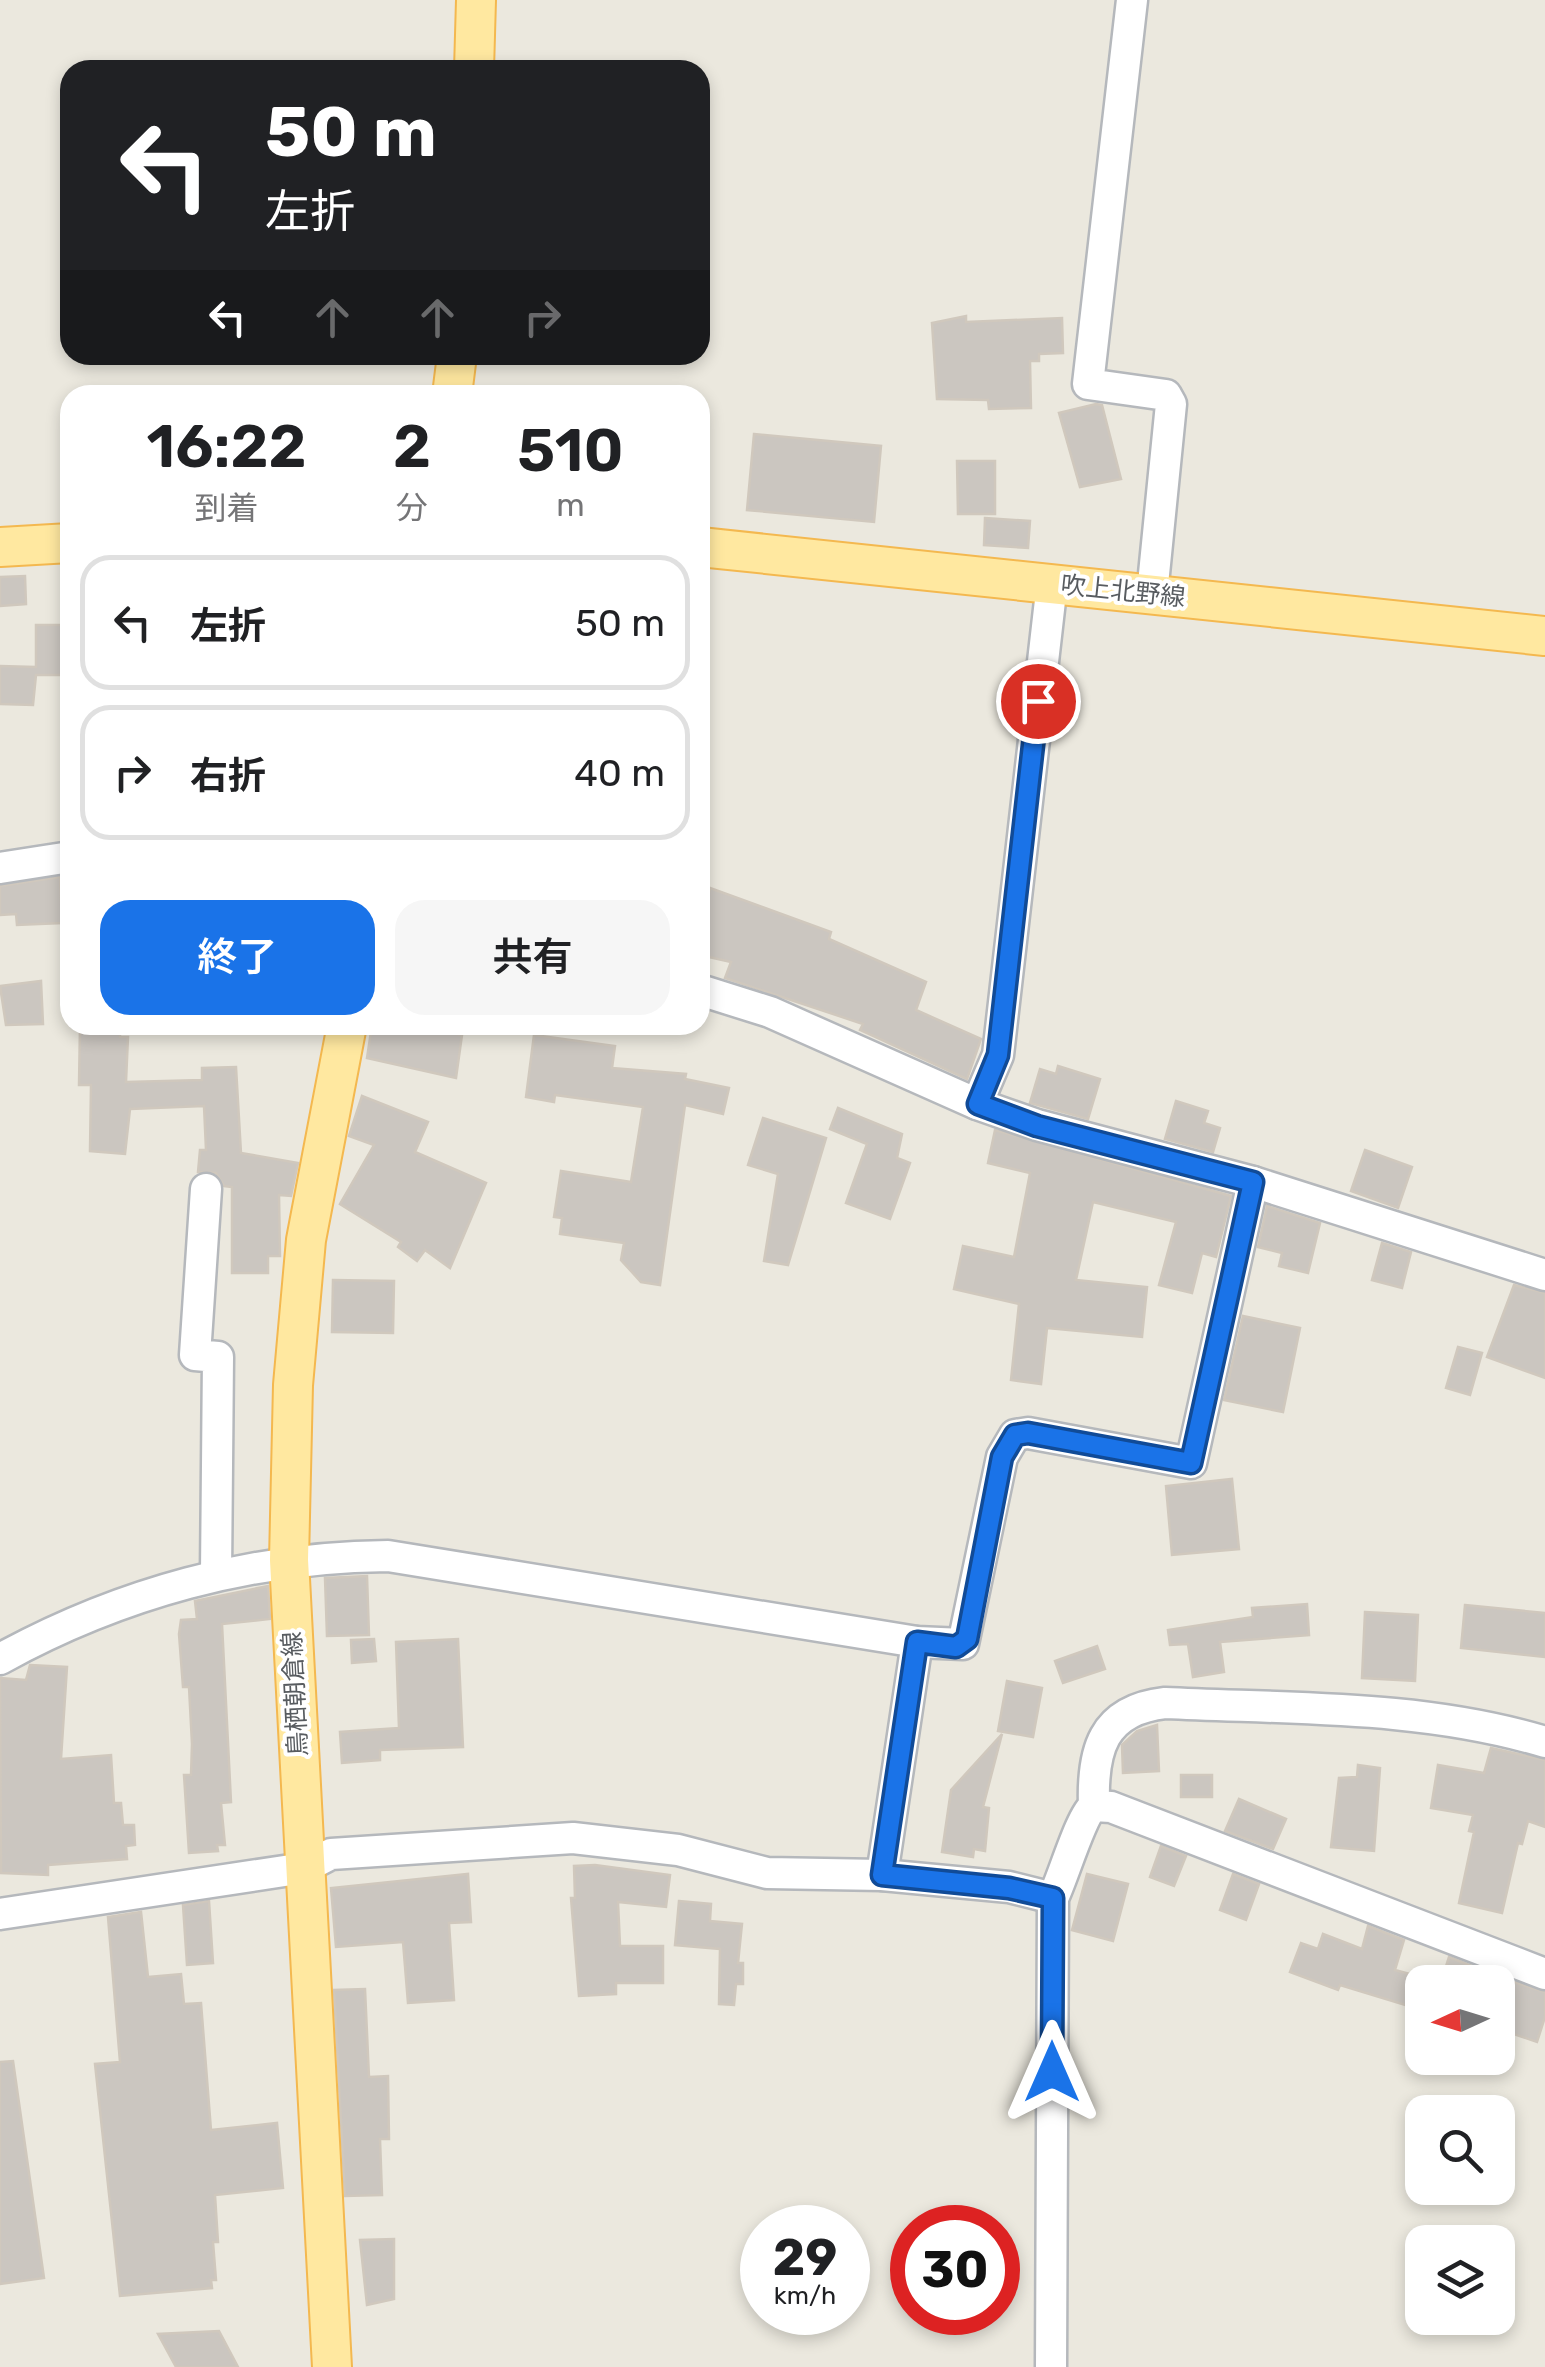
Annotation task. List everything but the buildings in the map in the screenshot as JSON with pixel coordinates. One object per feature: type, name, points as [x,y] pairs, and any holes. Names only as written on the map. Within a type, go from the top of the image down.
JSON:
[{"type":"main road","points":[[474,60],[476,0]]},
{"type":"main road","points":[[0,547],[60,544]]},
{"type":"main road","name":"吹上北野線","points":[[710,547],[1545,636]]},
{"type":"main road","name":"鳥栖朝倉線","points":[[332,2367],[289,1560],[293,1386],[306,1240],[345,1035]]},
{"type":"street","points":[[1132,0],[1088,384],[1166,396],[1170,404],[1152,594]]},
{"type":"street","points":[[978,1104],[998,1055],[1052,583]]},
{"type":"street","points":[[0,868],[60,859]]},
{"type":"street","points":[[710,993],[770,1012],[1037,1126],[1253,1182],[1545,1275]]},
{"type":"street","points":[[0,1659],[34,1640],[216,1574],[289,1560],[388,1556],[956,1647],[967,1639],[1002,1457],[1015,1435],[1028,1433],[1191,1463],[1253,1182]]},
{"type":"street","points":[[206,1189],[195,1355],[218,1357],[216,1574]]},
{"type":"street","points":[[882,1875],[917,1642]]},
{"type":"street","points":[[1094,1806],[1093,1769],[1101,1742],[1120,1716],[1141,1705],[1400,1714],[1505,1730],[1545,1742]]},
{"type":"street","points":[[1050,2367],[1053,1898],[1070,1864],[1085,1813],[1094,1806]]},
{"type":"street","points":[[1094,1806],[1129,1814],[1545,1974]]},
{"type":"street","points":[[0,1914],[304,1868],[331,1854],[574,1838],[678,1850],[767,1873],[882,1875],[1009,1888],[1053,1898]]},
{"type":"route","points":[[1038,701],[998,1055],[978,1104],[1037,1126],[1253,1182],[1191,1463],[1028,1433],[1015,1435],[1002,1457],[967,1639],[956,1647],[917,1642],[882,1875],[1009,1888],[1053,1898],[1052,2072]]}]
